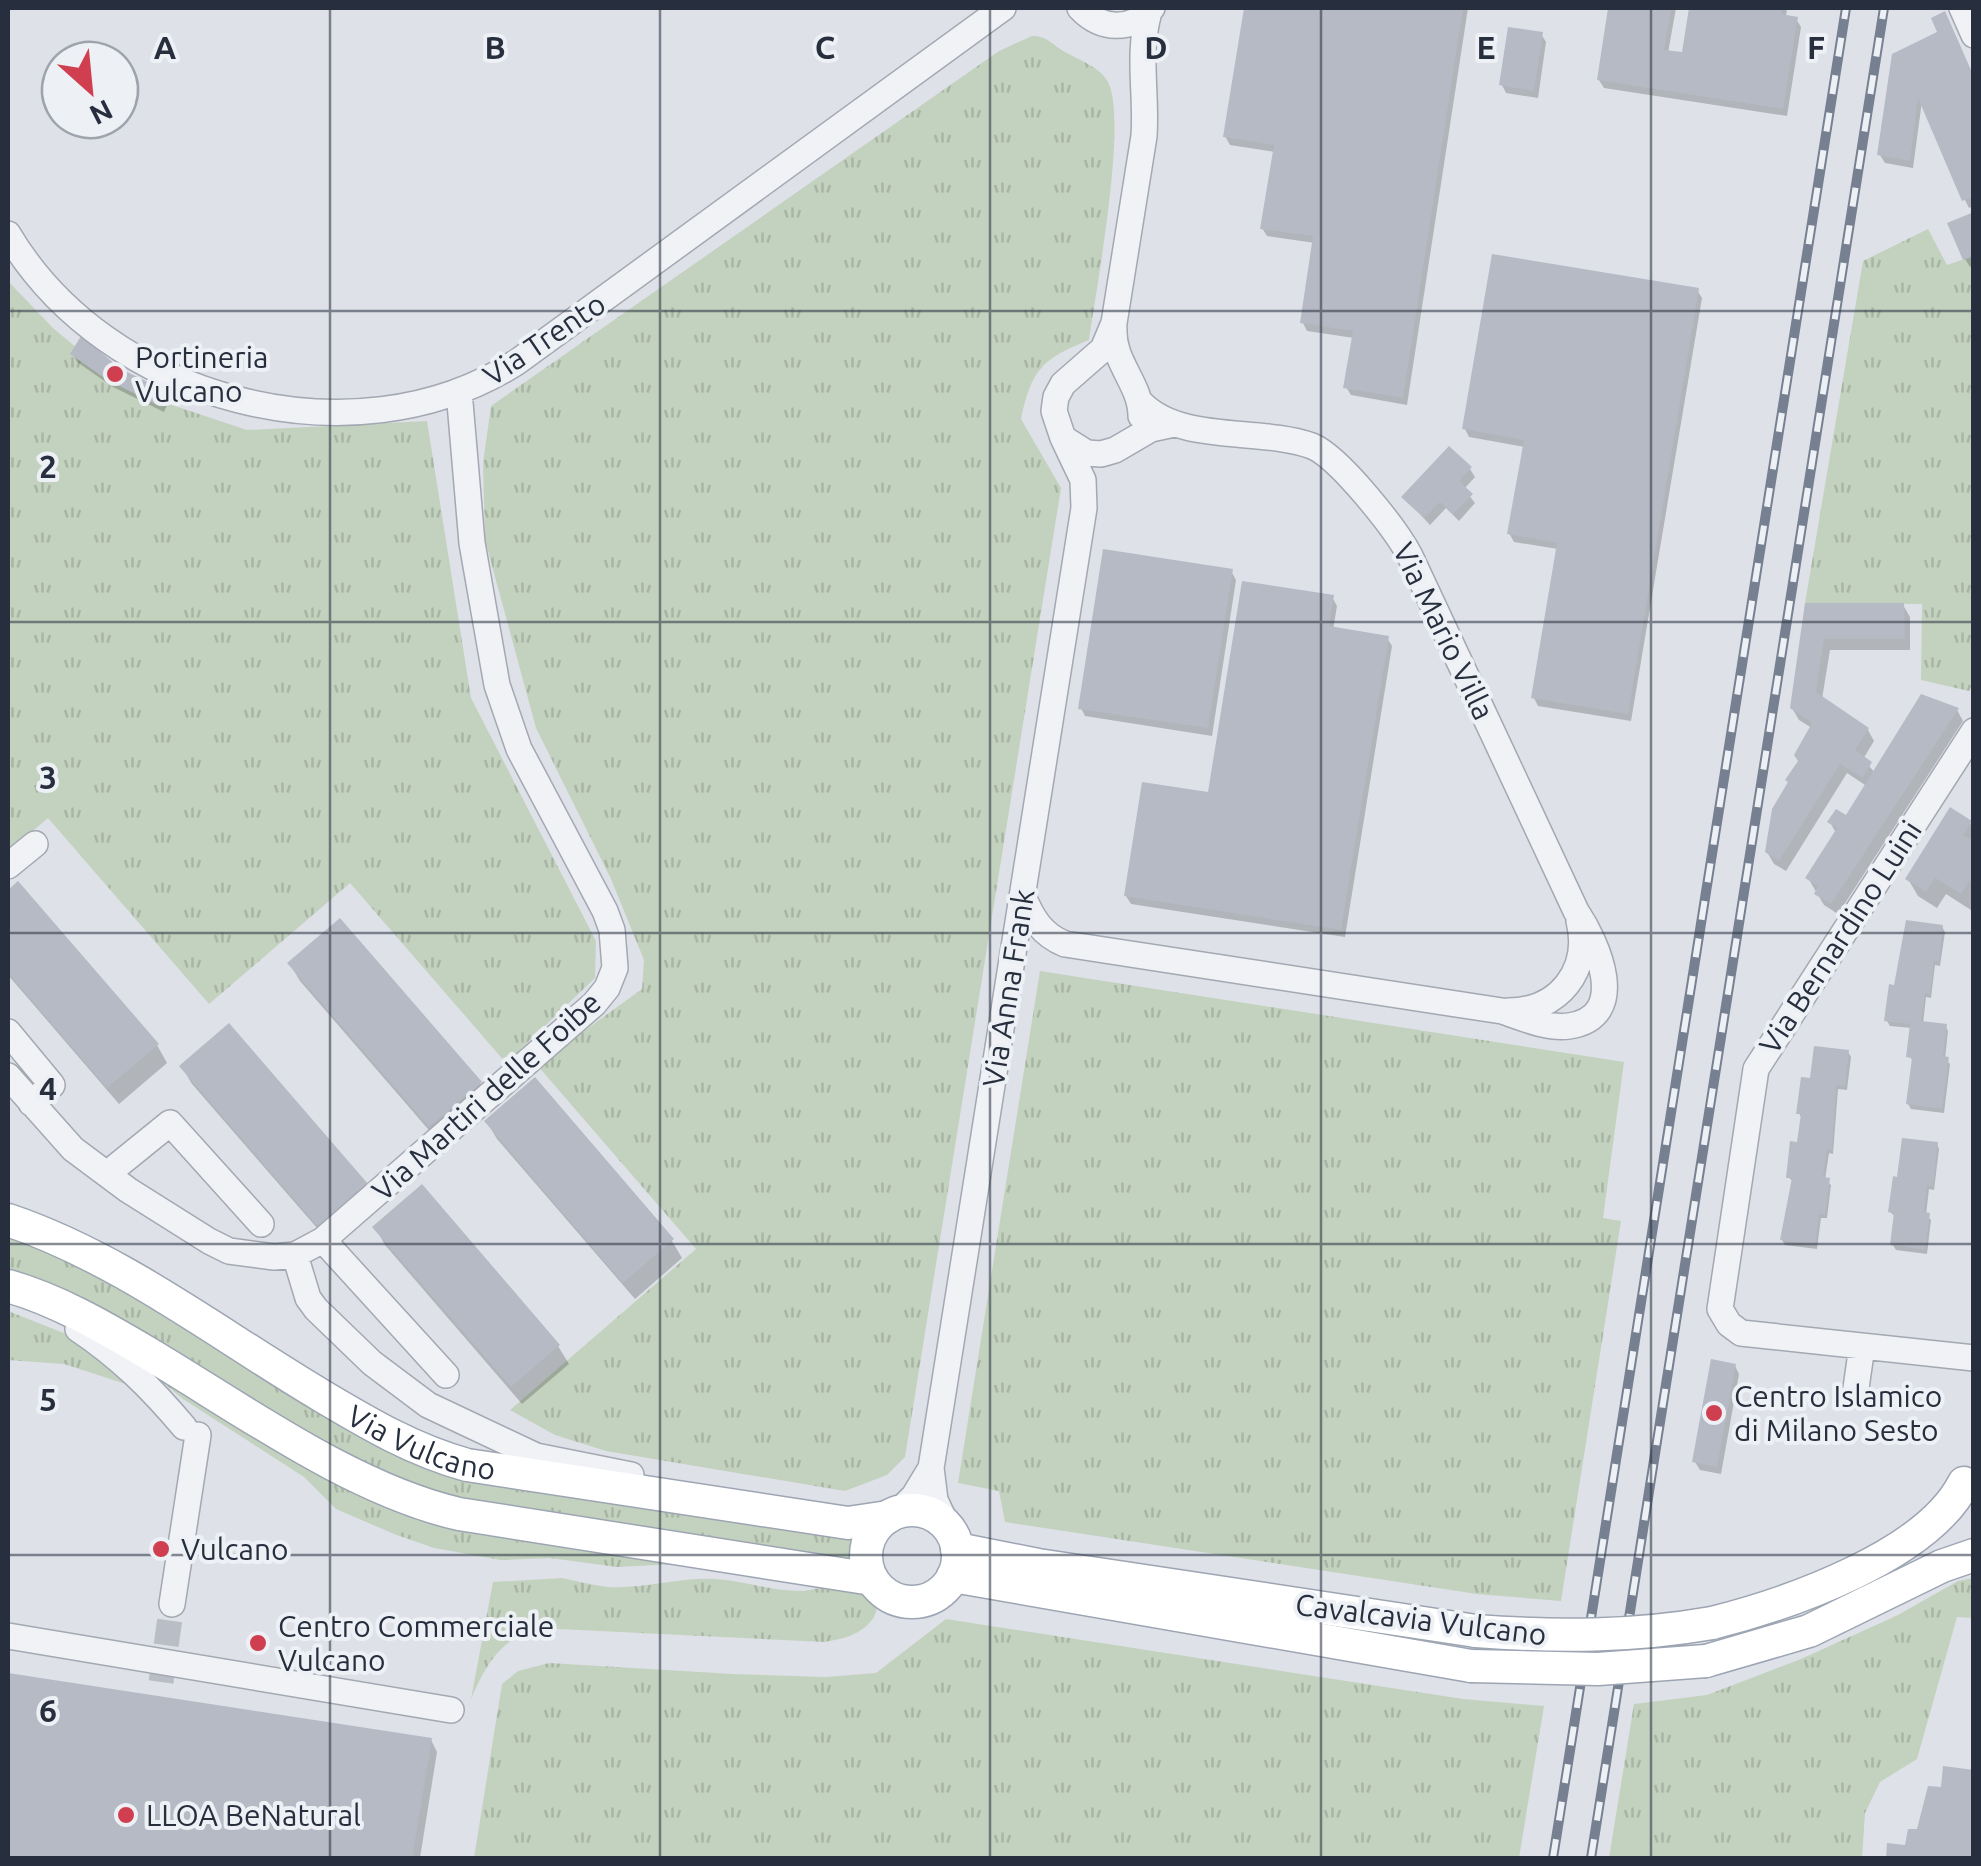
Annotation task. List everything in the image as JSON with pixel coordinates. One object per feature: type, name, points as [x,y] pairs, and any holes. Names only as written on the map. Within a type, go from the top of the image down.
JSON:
[{"type":"main road","points":[[8,1212],[39,1231]]},
{"type":"main road","name":"Via Vulcano","points":[[8,1220],[116,1268],[250,1354],[411,1446],[467,1464],[848,1523],[893,1514]]},
{"type":"main road","name":"Via Vulcano","points":[[14,1288],[103,1327],[372,1485],[420,1505],[872,1579]]},
{"type":"main road","points":[[1968,1474],[1960,1510],[1974,1540]]},
{"type":"main road","name":"Cavalcavia Vulcano","points":[[953,1551],[1476,1631],[1577,1637],[1658,1632],[1712,1623],[1798,1596],[1899,1547],[1940,1517],[1968,1474]]},
{"type":"main road","points":[[893,1514],[931,1514],[953,1551],[936,1595],[912,1602],[891,1597],[872,1579],[866,1562],[867,1545],[875,1528],[893,1514]]},
{"type":"main road","name":"Cavalcavia Vulcano","points":[[953,1551],[1471,1666],[1598,1669],[1706,1661],[1764,1646],[1820,1627],[1931,1571],[1974,1555]]},
{"type":"street","points":[[1962,8],[1974,34]]},
{"type":"street","name":"Via Trento","points":[[8,234],[35,274],[96,331],[144,361],[220,394],[277,407],[332,412],[387,410],[459,391],[492,378],[517,362],[1002,10]]},
{"type":"street","points":[[1082,11],[1122,26],[1137,21],[1150,10]]},
{"type":"street","points":[[1114,323],[1103,349],[1062,384],[1056,397],[1054,411],[1063,438],[1087,453],[1121,446],[1140,418],[1136,389],[1116,350],[1114,323],[1144,136],[1142,40],[1150,10]]},
{"type":"street","points":[[1082,11],[1125,48],[1144,85]]},
{"type":"street","points":[[1082,370],[1100,366],[1127,378]]},
{"type":"street","name":"Via Martiri delle Foibe","points":[[8,1076],[73,1149],[229,1252],[262,1257],[295,1255],[323,1240],[594,1004],[607,988],[615,968],[615,948],[606,911],[535,782],[497,685],[472,543],[459,391]]},
{"type":"street","name":"Via Mario Villa","points":[[1065,944],[1502,1011],[1555,1026],[1585,1021],[1601,1004],[1604,991],[1596,942],[1576,912],[1394,529],[1332,460],[1311,446],[1174,424],[1152,414],[1140,403]]},
{"type":"street","name":"Via Mario Villa","points":[[1121,446],[1151,429],[1174,424]]},
{"type":"street","name":"Via Anna Frank","points":[[953,1551],[936,1500],[931,1468],[1084,508],[1083,480],[1063,438]]},
{"type":"street","name":"Via Anna Frank","points":[[1084,508],[1096,476],[1121,446]]},
{"type":"street","name":"Via Bernardino Luini","points":[[1974,731],[1756,1068],[1720,1309],[1729,1324],[1741,1333],[1974,1358]]},
{"type":"street","points":[[8,866],[35,844]]},
{"type":"street","points":[[1023,896],[1044,933],[1065,944]]},
{"type":"street","name":"Via Mario Villa","points":[[1502,1011],[1542,1005],[1563,991],[1571,980],[1583,944],[1576,912]]},
{"type":"street","points":[[1008,983],[1031,956],[1065,944]]},
{"type":"street","points":[[8,1032],[52,1085],[31,1103]]},
{"type":"street","points":[[107,1174],[170,1122],[261,1224]]},
{"type":"street","points":[[323,1240],[446,1375]]},
{"type":"street","points":[[295,1255],[308,1298],[316,1309],[390,1378],[428,1405],[536,1456],[643,1478],[681,1498]]},
{"type":"street","points":[[14,1288],[110,1350],[191,1431],[172,1604]]},
{"type":"street","points":[[1855,1395],[1862,1346]]},
{"type":"street","name":"Via Anna Frank","points":[[893,1514],[914,1496],[931,1468]]},
{"type":"street","points":[[8,1636],[450,1710]]},
{"type":"green space","points":[[1032,36],[1046,39],[1089,64],[1108,82],[1113,102],[1113,168],[1089,340],[1060,353],[1042,368],[1030,388],[1021,419],[1061,488],[905,1457],[887,1475],[845,1491],[606,1451],[555,1435],[510,1410],[696,1249],[537,1065],[642,989],[644,960],[611,879],[536,728],[485,540],[483,463],[491,406],[999,51]]},
{"type":"green space","points":[[1928,229],[1947,265],[1973,256],[1973,684],[1969,691],[1921,680],[1922,604],[1805,603],[1863,261]]},
{"type":"green space","points":[[8,281],[53,328],[127,390],[247,430],[427,421],[471,698],[596,941],[595,978],[506,1063],[350,883],[209,1004],[48,818],[8,852]]},
{"type":"green space","points":[[1040,971],[1624,1062],[1603,1218],[1621,1221],[1561,1601],[1477,1594],[1005,1522],[999,1491],[958,1483]]},
{"type":"green space","points":[[8,1235],[86,1269],[371,1438],[864,1535],[859,1565],[412,1492],[8,1276]]},
{"type":"green space","points":[[8,1311],[84,1341],[138,1388],[64,1364],[8,1360]]},
{"type":"green space","points":[[150,1372],[398,1512],[675,1564],[617,1567],[550,1558],[501,1560],[434,1548],[394,1534],[336,1509],[304,1477],[183,1399]]},
{"type":"green space","points":[[562,1578],[608,1587],[702,1579],[790,1591],[838,1586],[868,1596],[876,1613],[856,1633],[824,1642],[537,1628],[513,1639],[496,1655],[471,1699],[493,1582]]},
{"type":"green space","points":[[1973,1578],[1973,1618],[1957,1617],[1917,1759],[1880,1782],[1865,1813],[1862,1858],[1609,1858],[1634,1704],[1707,1695],[1801,1659],[1898,1615],[1958,1581]]},
{"type":"green space","points":[[946,1619],[1463,1699],[1544,1706],[1519,1858],[474,1858],[502,1684],[518,1671],[549,1663],[826,1677],[876,1673]]},
{"type":"building","points":[[1244,8],[1463,8],[1403,398],[1343,388],[1353,331],[1300,323],[1313,236],[1260,229],[1274,145],[1223,137]]},
{"type":"building","points":[[1608,8],[1671,8],[1664,50],[1682,52],[1689,8],[1782,8],[1781,14],[1798,17],[1783,109],[1597,80]]},
{"type":"building","points":[[1945,11],[1974,77],[1974,197],[1962,201],[1918,98],[1910,161],[1877,155],[1892,54],[1937,32],[1931,18]]},
{"type":"building","points":[[1508,27],[1543,32],[1534,91],[1499,85]]},
{"type":"building","points":[[1974,212],[1974,256],[1963,260],[1947,223]]},
{"type":"building","points":[[1492,254],[1699,288],[1628,714],[1531,698],[1557,543],[1507,534],[1524,440],[1462,429]]},
{"type":"building","name":"Portineria Vulcano","points":[[81,336],[121,369],[166,391],[159,406],[106,379],[70,354]]},
{"type":"building","points":[[1449,446],[1472,467],[1459,481],[1473,494],[1453,514],[1440,502],[1424,518],[1401,497]]},
{"type":"building","points":[[1103,549],[1233,569],[1208,728],[1078,709]]},
{"type":"building","points":[[1242,581],[1334,595],[1329,626],[1389,636],[1341,930],[1124,896],[1142,782],[1208,792]]},
{"type":"building","points":[[1805,603],[1904,603],[1905,639],[1824,639],[1816,692],[1869,728],[1855,750],[1872,762],[1863,778],[1840,764],[1779,861],[1765,852],[1772,809],[1798,761],[1794,755],[1812,723],[1790,708]]},
{"type":"building","points":[[1921,694],[1959,708],[1831,904],[1814,894],[1818,886],[1805,878],[1837,828],[1827,822],[1836,809],[1846,815]]},
{"type":"building","points":[[1950,807],[1972,821],[1963,835],[1974,841],[1974,874],[1961,894],[1935,878],[1926,892],[1905,879]]},
{"type":"building","points":[[18,881],[159,1044],[107,1088],[8,973],[8,890]]},
{"type":"building","points":[[340,918],[482,1082],[429,1127],[287,963]]},
{"type":"building","points":[[1906,920],[1943,925],[1939,962],[1934,961],[1930,994],[1925,993],[1921,1021],[1947,1024],[1943,1056],[1949,1057],[1942,1109],[1906,1104],[1912,1058],[1906,1057],[1910,1024],[1884,1021]]},
{"type":"building","points":[[229,1023],[368,1184],[318,1227],[179,1066]]},
{"type":"building","points":[[1814,1046],[1849,1050],[1845,1086],[1836,1085],[1832,1150],[1827,1149],[1823,1177],[1830,1178],[1815,1245],[1780,1240],[1792,1178],[1786,1178],[1790,1141],[1797,1142],[1801,1114],[1796,1114],[1801,1077],[1810,1078]]},
{"type":"building","points":[[535,1077],[674,1239],[623,1283],[484,1121]]},
{"type":"building","points":[[1902,1138],[1938,1142],[1933,1186],[1927,1185],[1924,1212],[1930,1213],[1925,1250],[1890,1245],[1894,1213],[1888,1212]]},
{"type":"building","points":[[422,1184],[560,1345],[511,1387],[372,1227]]},
{"type":"building","name":"Centro Islamico di Milano Sesto","points":[[1711,1359],[1736,1364],[1717,1467],[1692,1462]]},
{"type":"building","points":[[8,1673],[432,1738],[412,1858],[8,1858]]},
{"type":"building","points":[[1943,1766],[1974,1770],[1974,1858],[1886,1858],[1887,1843],[1905,1845],[1908,1829],[1917,1829],[1928,1786],[1941,1787]]},
{"type":"tunnel","points":[[161,1682],[172,1604]]},
{"type":"railway","points":[[1553,1858],[1846,8]]},
{"type":"railway","points":[[1591,1858],[1884,8]]},
{"type":"place","name":"Portineria Vulcano","points":[[115,374]]},
{"type":"place","name":"Centro Islamico di Milano Sesto","points":[[1714,1413]]},
{"type":"place","name":"Vulcano","points":[[161,1549]]},
{"type":"place","name":"Centro Commerciale Vulcano","points":[[258,1643]]},
{"type":"place","name":"LLOA BeNatural","points":[[126,1815]]}]
